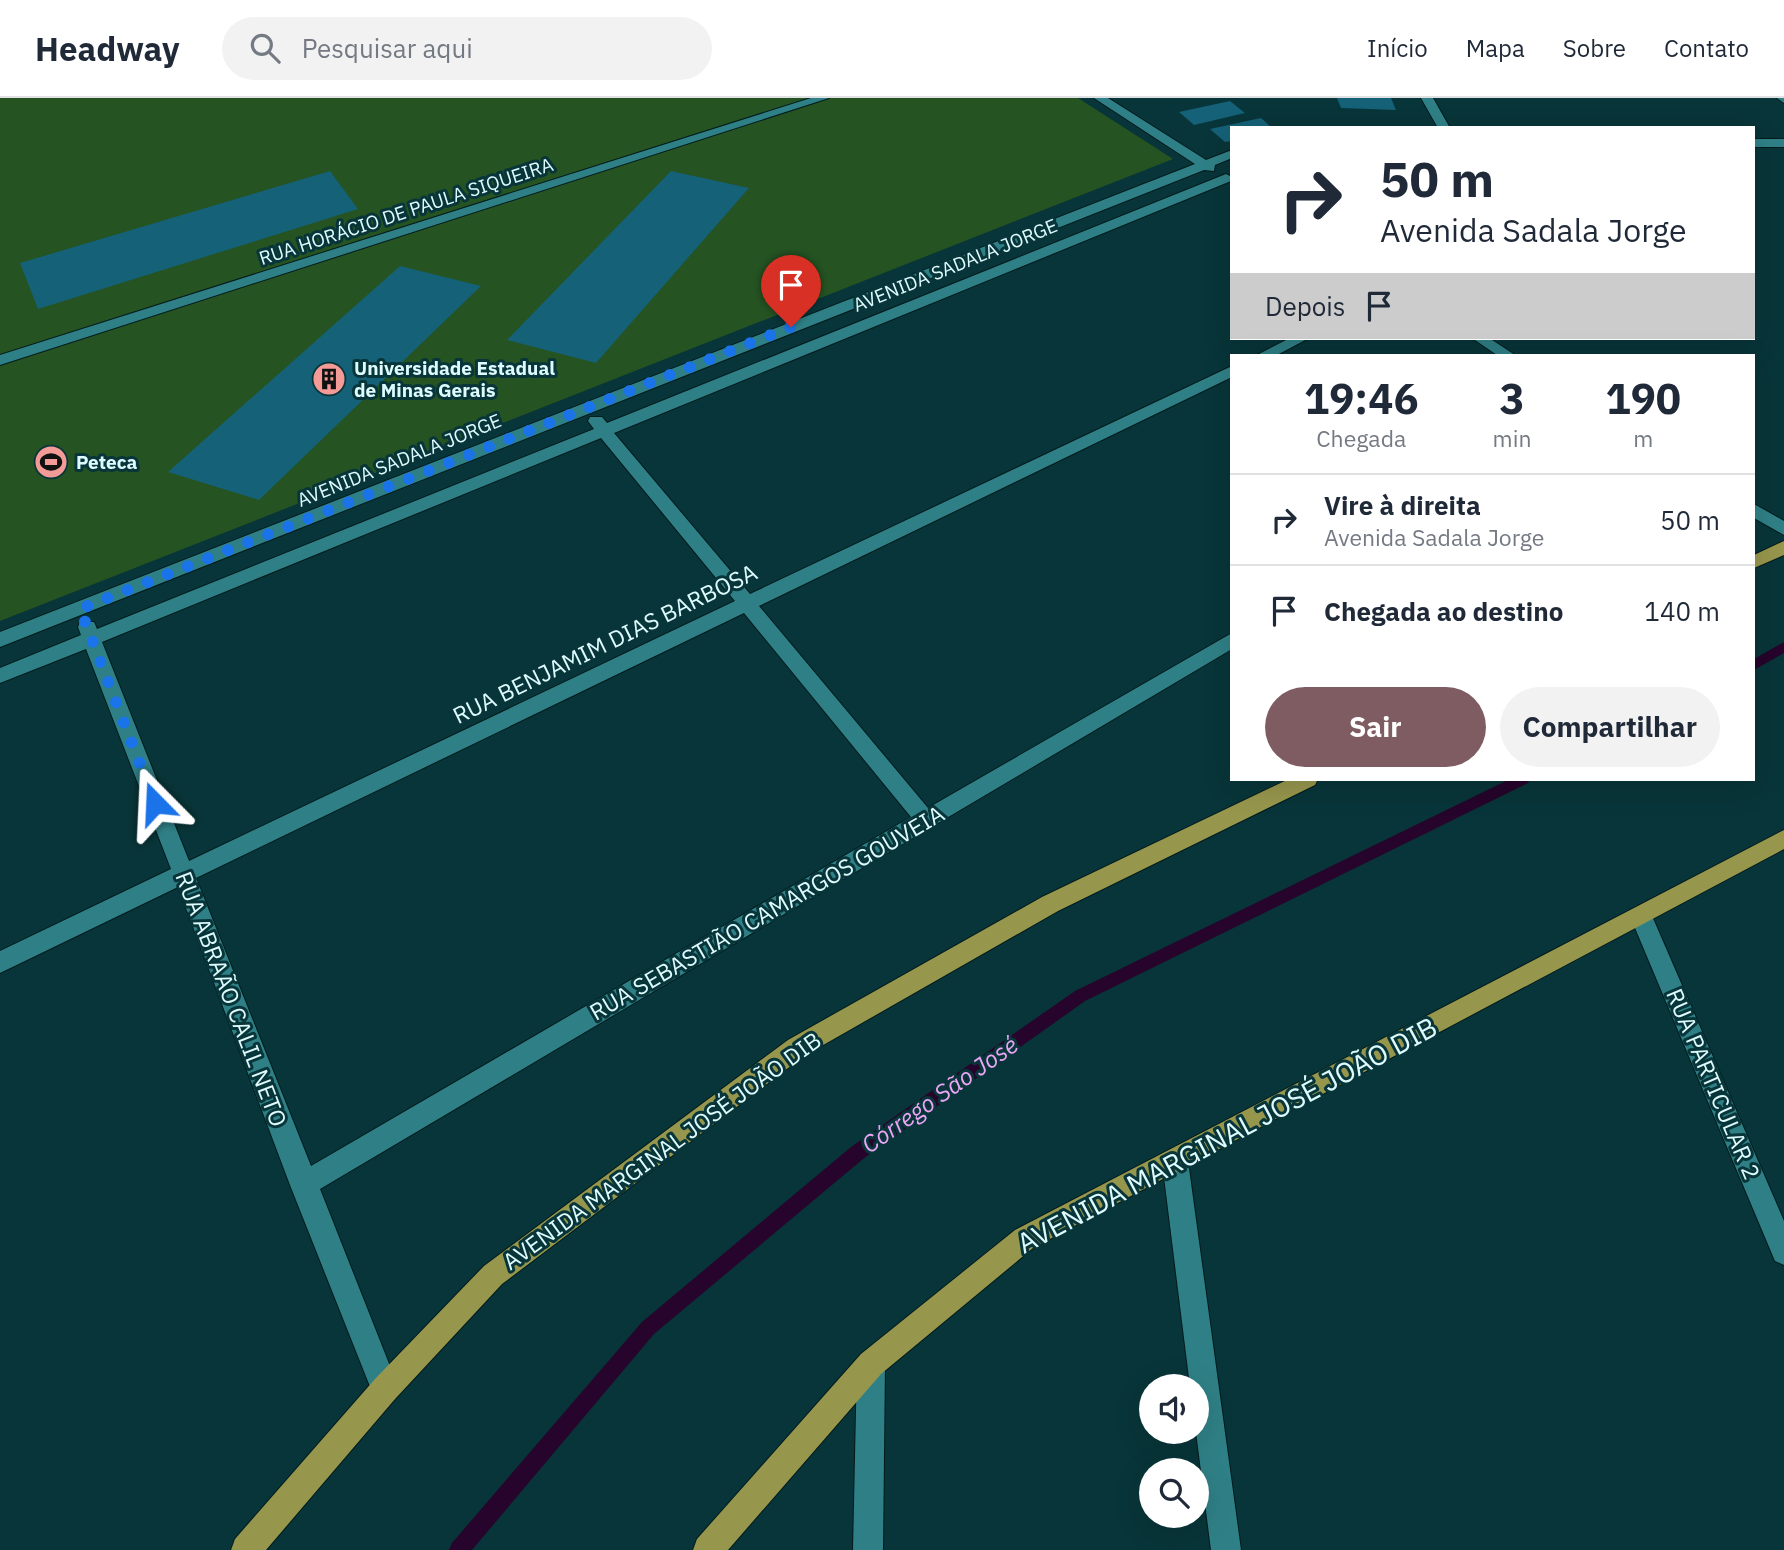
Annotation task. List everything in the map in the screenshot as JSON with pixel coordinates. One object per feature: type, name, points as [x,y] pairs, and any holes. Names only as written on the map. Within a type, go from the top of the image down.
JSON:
[{"type":"main road","points":[[1755,562],[1784,547]]},
{"type":"main road","name":"AVENIDA MARGINAL JOSÉ JOÃO DIB","points":[[246,1550],[384,1389],[493,1275],[796,1048],[1051,904],[1304,781]]},
{"type":"main road","name":"AVENIDA MARGINAL JOSÉ JOÃO DIB","points":[[708,1550],[870,1364],[1024,1239],[1784,839]]},
{"type":"street","name":"RUA HORÁCIO DE PAULA SIQUEIRA","points":[[0,360],[823,98]]},
{"type":"street","points":[[1100,98],[1204,164],[1230,175]]},
{"type":"street","points":[[1427,98],[1443,126]]},
{"type":"street","points":[[1755,144],[1784,143]]},
{"type":"street","name":"AVENIDA SADALA JORGE","points":[[0,640],[1230,155]]},
{"type":"street","name":"AVENIDA SADALA JORGE","points":[[0,676],[1230,175]]},
{"type":"street","points":[[1267,354],[1298,340]]},
{"type":"street","points":[[1482,340],[1505,354]]},
{"type":"street","name":"RUA BENJAMIM DIAS BARBOSA","points":[[0,961],[1230,372]]},
{"type":"street","points":[[585,409],[926,820]]},
{"type":"street","points":[[1755,511],[1784,529]]},
{"type":"street","name":"RUA ABRAÃO CALIL NETO","points":[[80,609],[384,1389]]},
{"type":"street","name":"RUA SEBASTIÃO CAMARGOS GOUVEIA","points":[[303,1185],[1230,641]]},
{"type":"street","name":"RUA PARTICULAR 2","points":[[1641,916],[1784,1252]]},
{"type":"street","points":[[1175,1161],[1226,1550]]},
{"type":"street","points":[[868,1550],[870,1364]]},
{"type":"green space","points":[[0,98],[1078,98],[1173,159],[0,621]]},
{"type":"building","points":[[1337,98],[1391,98],[1396,110],[1341,108]]},
{"type":"building","points":[[1230,101],[1245,113],[1194,125],[1179,112]]},
{"type":"building","points":[[1261,118],[1270,126],[1230,126],[1230,141],[1225,142],[1210,129]]},
{"type":"building","points":[[330,171],[358,209],[38,309],[20,263]]},
{"type":"building","name":"Universidade Estadual de Minas Gerais","points":[[671,171],[749,188],[596,363],[507,340]]},
{"type":"building","name":"Universidade Estadual de Minas Gerais","points":[[400,266],[481,286],[259,500],[168,472]]},
{"type":"waterway","name":"Córrego São José","points":[[1755,664],[1784,647]]},
{"type":"waterway","name":"Córrego São José","points":[[459,1550],[648,1328],[857,1153],[1080,996],[1519,781]]},
{"type":"place","name":"Universidade Estadual de Minas Gerais","points":[[329,379]]},
{"type":"place","name":"Peteca","points":[[51,462]]},
{"type":"route","points":[[155,803],[80,609],[791,327]]}]
